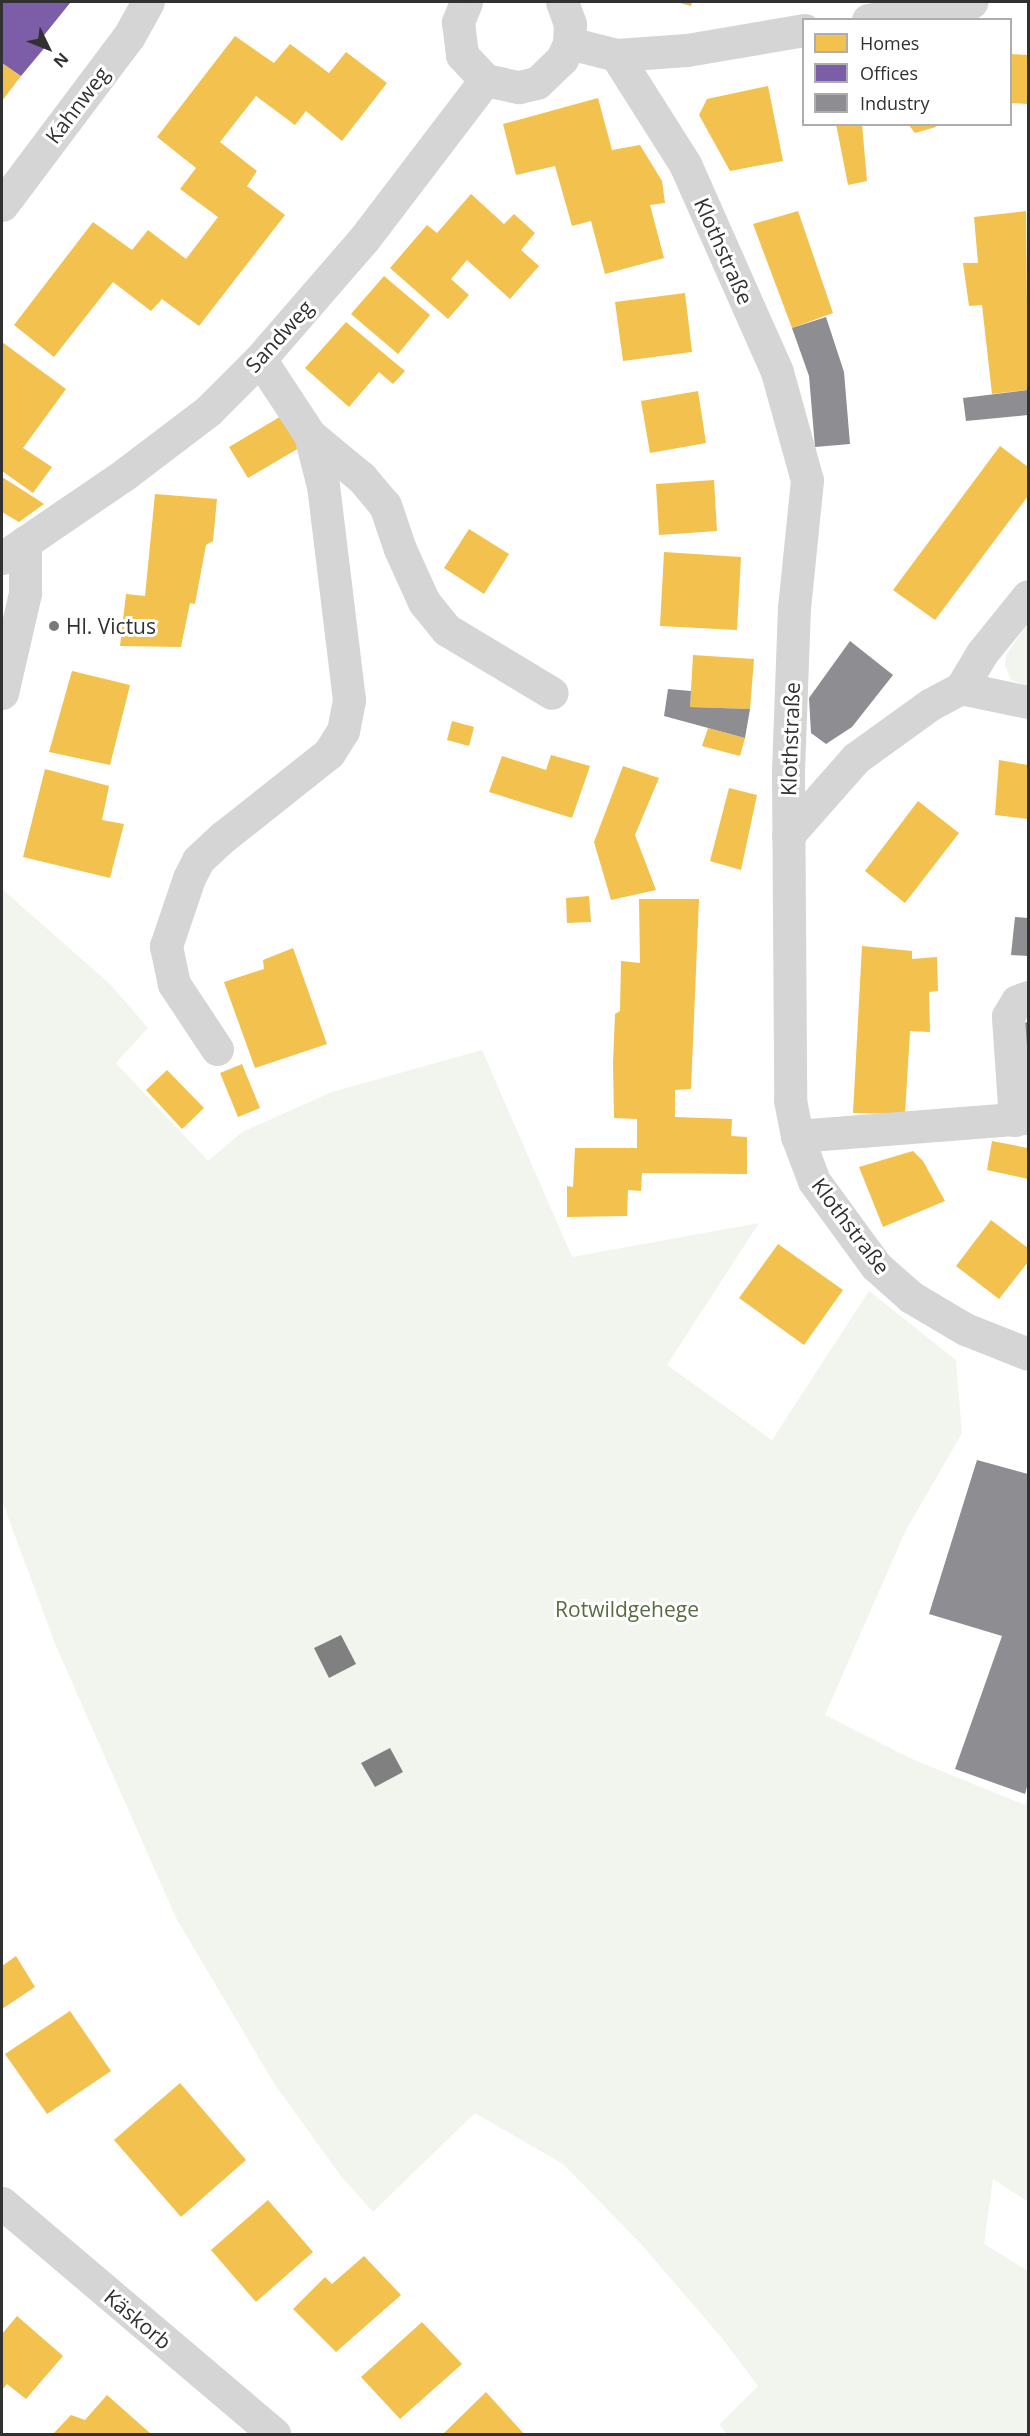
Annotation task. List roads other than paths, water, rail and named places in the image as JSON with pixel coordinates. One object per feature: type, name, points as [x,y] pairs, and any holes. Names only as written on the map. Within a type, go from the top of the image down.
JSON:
[{"type":"street","name":"Kahnweg","points":[[2,205],[129,36],[148,2]]},
{"type":"street","points":[[461,3],[458,21],[460,46],[472,69],[485,80],[519,87],[537,83],[552,73],[569,43],[570,24],[562,2]]},
{"type":"street","points":[[879,18],[971,2]]},
{"type":"street","points":[[569,43],[616,55],[687,50],[802,30]]},
{"type":"street","name":"Klothstraße","points":[[616,55],[690,174],[777,372],[807,480],[794,607],[788,835],[790,1100],[797,1136],[814,1182],[876,1266],[911,1297],[956,1323],[1029,1354]]},
{"type":"street","name":"Sandweg","points":[[13,550],[208,411],[260,359],[364,239],[485,80]]},
{"type":"street","points":[[260,359],[310,435],[362,478],[386,505],[399,549],[424,602],[447,630],[552,693]]},
{"type":"street","points":[[217,1049],[174,984],[166,946],[189,878],[198,860],[329,753],[344,731],[349,700],[324,486],[310,435]]},
{"type":"street","points":[[2,693],[26,593],[13,550]]},
{"type":"street","points":[[788,835],[856,758],[931,704],[961,688],[982,653],[1029,596]]},
{"type":"street","points":[[961,688],[1029,702]]},
{"type":"street","points":[[797,1136],[1022,1119],[1008,1016],[1017,1001],[1029,997]]},
{"type":"street","name":"Käskorb","points":[[2,2203],[274,2434]]},
{"type":"place","name":"Hl. Victus","points":[[54,626]]},
{"type":"park label","name":"Rotwildgehege","points":[[627,1609]]}]
